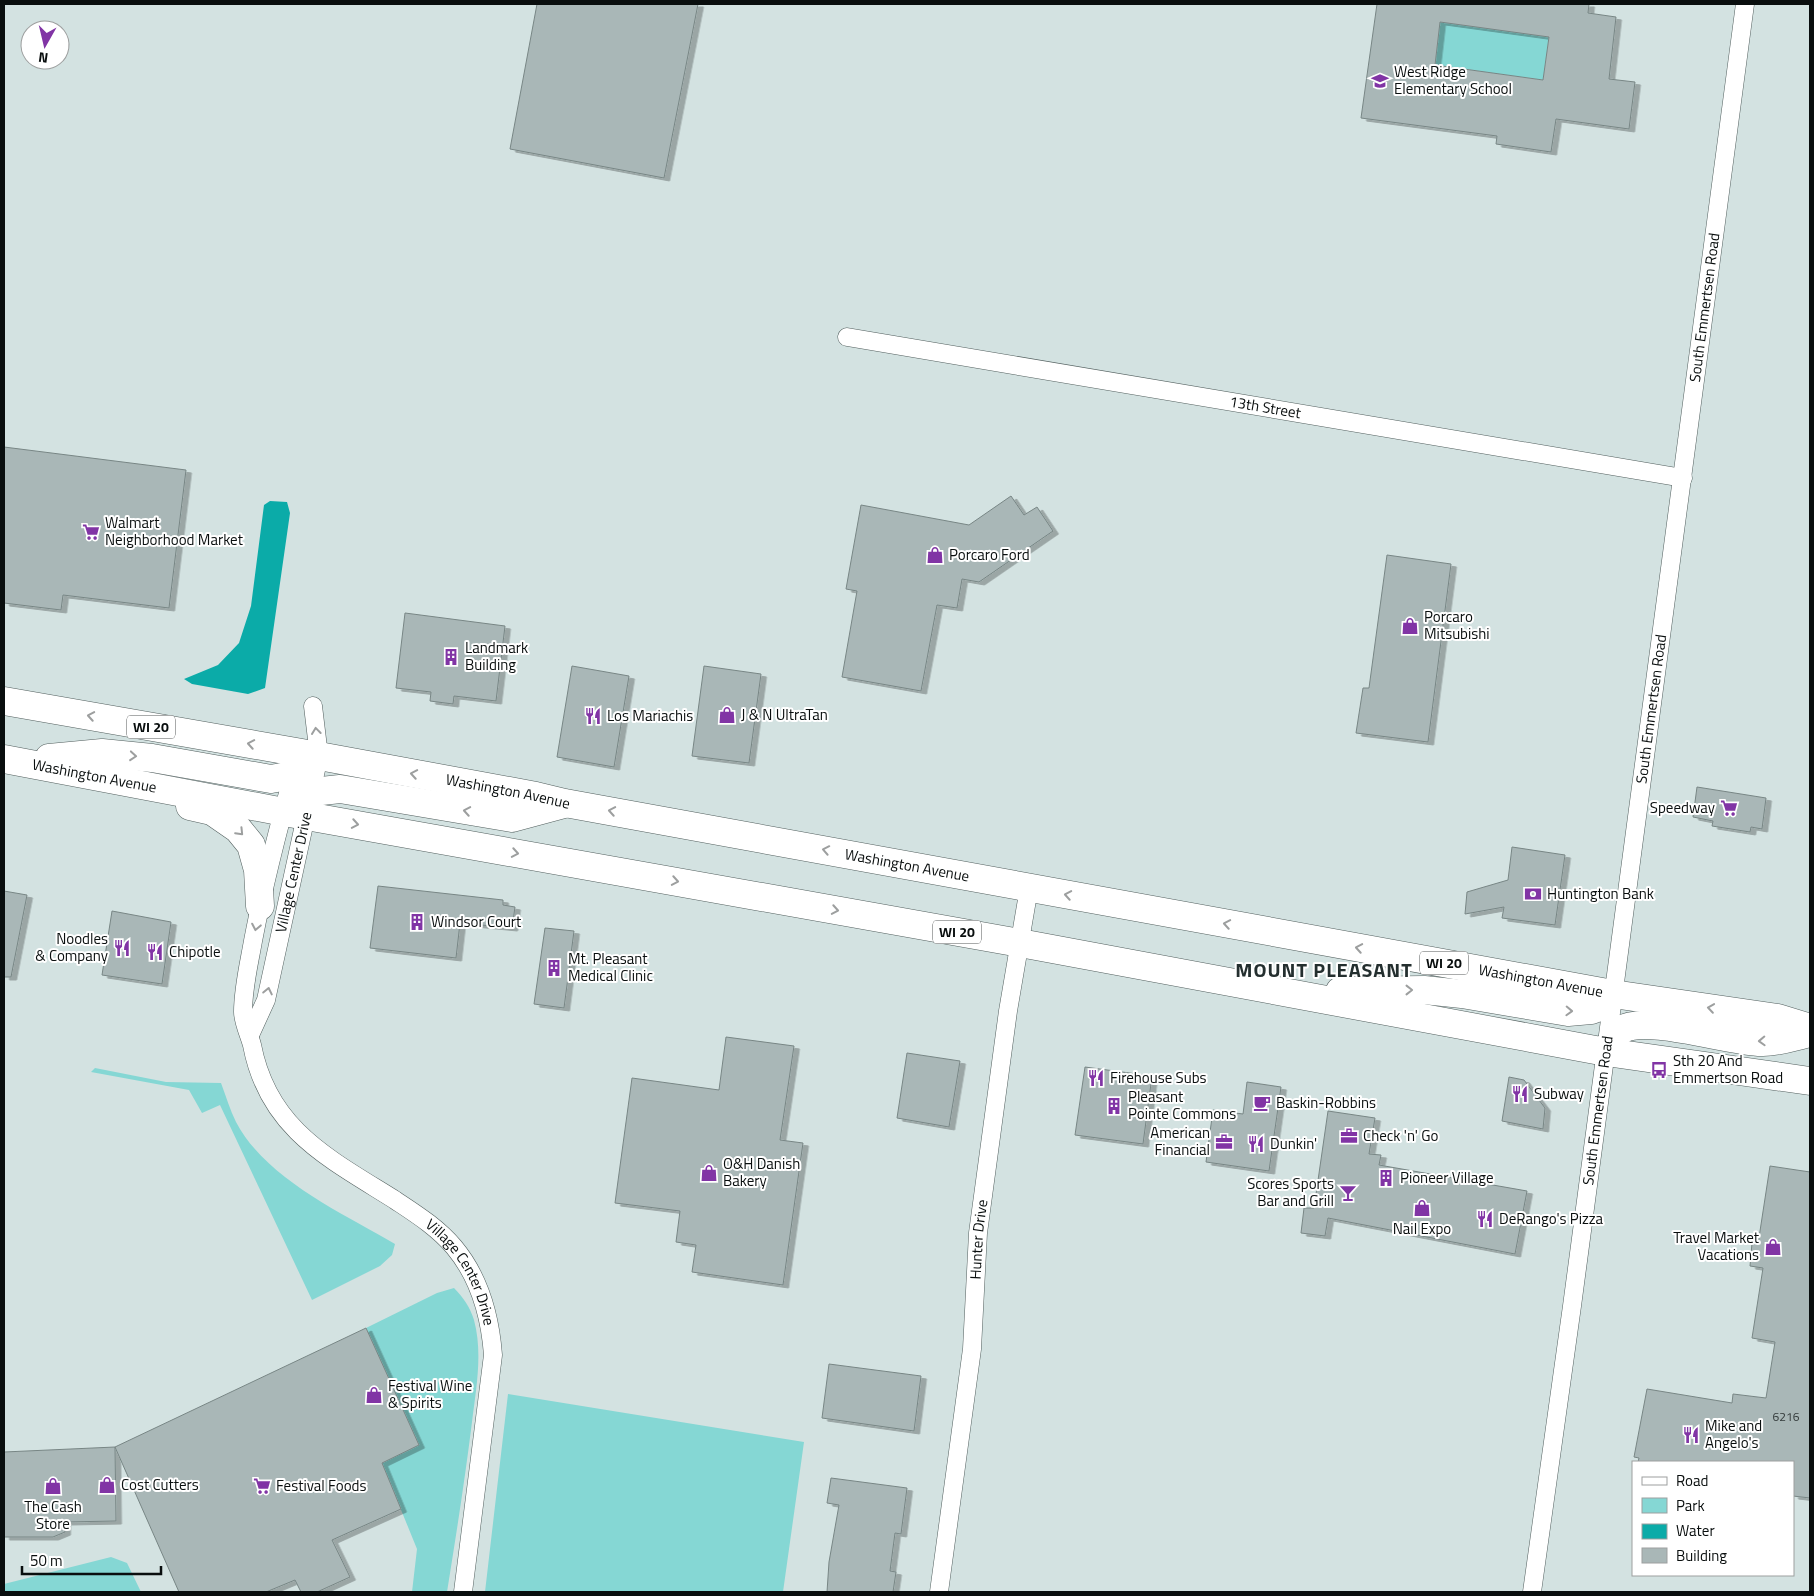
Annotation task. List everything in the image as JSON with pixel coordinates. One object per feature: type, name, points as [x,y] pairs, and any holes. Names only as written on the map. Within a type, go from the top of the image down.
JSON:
[{"type":"main road","name":"Washington Avenue","points":[[4,701],[302,784],[1020,943],[1606,1052],[1810,1082]]},
{"type":"main road","points":[[9,760],[102,753],[152,758],[512,818],[565,803]]},
{"type":"main road","name":"Washington Avenue","points":[[9,760],[302,784],[536,796],[565,803],[1613,994],[1778,1018],[1810,1028]]},
{"type":"main road","points":[[9,760],[36,777],[212,811],[238,829],[251,845],[258,870],[260,906]]},
{"type":"main road","points":[[1290,993],[1424,990],[1462,994],[1568,1012],[1602,1006],[1613,994]]},
{"type":"main road","points":[[1606,1052],[1614,1038],[1622,1030],[1633,1026],[1668,1027],[1762,1043],[1810,1033]]},
{"type":"street","name":"South Emmertsen Road","points":[[1532,1592],[1572,1306],[1745,4]]},
{"type":"street","name":"13th Street","points":[[847,337],[1682,478]]},
{"type":"street","name":"Village Center Drive","points":[[250,1035],[266,1000],[302,784],[312,706]]},
{"type":"street","name":"Village Center Drive","points":[[302,784],[260,906],[244,991],[243,1014],[250,1035],[256,1065],[266,1091],[281,1115],[300,1136],[327,1157],[419,1215],[438,1230],[458,1253],[478,1286],[487,1309],[492,1332],[493,1355],[463,1592]]},
{"type":"street","name":"Hunter Drive","points":[[939,1592],[972,1349],[978,1233],[1008,1011],[1029,888]]},
{"type":"green space","points":[[1440,22],[1549,37],[1543,80],[1435,65]]},
{"type":"green space","points":[[95,1068],[166,1082],[221,1083],[236,1122],[249,1142],[266,1161],[307,1193],[395,1244],[392,1255],[380,1266],[312,1300],[220,1105],[202,1113],[189,1090],[91,1072]]},
{"type":"green space","points":[[454,1288],[466,1302],[472,1315],[478,1345],[477,1384],[466,1465],[447,1592],[412,1592],[417,1549],[382,1463],[418,1445],[366,1328],[437,1293]]},
{"type":"green space","points":[[508,1394],[804,1442],[783,1592],[485,1592]]},
{"type":"green space","points":[[111,1557],[127,1563],[141,1592],[4,1592],[4,1584]]},
{"type":"water","points":[[270,501],[287,502],[290,513],[265,688],[248,694],[192,684],[184,679],[218,665],[239,643],[251,606],[264,505]]},
{"type":"building","points":[[537,4],[698,4],[664,178],[510,149]]},
{"type":"building","points":[[1377,4],[1589,4],[1588,13],[1616,17],[1609,79],[1635,82],[1629,129],[1556,119],[1551,152],[1496,144],[1497,136],[1361,118]],"holes":[[[1440,22],[1549,37],[1543,80],[1435,65]]]},
{"type":"building","name":"Walmart Neighborhood Market","points":[[4,447],[186,470],[169,608],[63,595],[61,610],[4,603]]},
{"type":"building","name":"Porcaro Ford","points":[[1011,496],[1024,515],[1037,507],[1053,531],[979,582],[962,579],[957,608],[937,605],[921,691],[842,677],[857,591],[846,589],[861,505],[969,525]]},
{"type":"building","name":"Porcaro Mitsubishi","points":[[1387,555],[1451,564],[1428,742],[1356,733],[1363,688],[1369,688]]},
{"type":"building","name":"Landmark Building","points":[[405,613],[505,626],[496,701],[454,696],[453,704],[430,701],[431,692],[396,688]]},
{"type":"building","name":"Los Mariachis","points":[[572,666],[629,676],[614,767],[557,757]]},
{"type":"building","name":"J & N UltraTan","points":[[704,666],[761,674],[749,763],[692,756]]},
{"type":"building","name":"Speedway","points":[[1697,787],[1766,798],[1762,829],[1751,827],[1750,832],[1712,826],[1713,821],[1693,817]]},
{"type":"building","name":"Huntington Bank","points":[[1512,847],[1565,855],[1555,925],[1502,918],[1504,907],[1465,914],[1467,892],[1508,880]]},
{"type":"building","name":"Windsor Court","points":[[378,886],[503,900],[503,905],[515,907],[512,928],[460,923],[456,958],[370,948]]},
{"type":"building","points":[[4,891],[27,895],[11,977],[4,977]]},
{"type":"building","points":[[112,911],[171,922],[162,984],[102,975]]},
{"type":"building","name":"Mt. Pleasant Medical Clinic","points":[[545,928],[574,931],[564,1008],[534,1004]]},
{"type":"building","name":"O&H Danish Bakery","points":[[726,1037],[794,1046],[780,1140],[803,1143],[783,1285],[692,1272],[696,1245],[676,1242],[680,1211],[615,1203],[632,1078],[719,1090]]},
{"type":"building","points":[[907,1053],[960,1061],[949,1127],[897,1118]]},
{"type":"building","name":"Pleasant Pointe Commons","points":[[1085,1067],[1152,1076],[1143,1144],[1075,1135]]},
{"type":"building","name":"Subway","points":[[1509,1077],[1524,1080],[1545,1108],[1543,1129],[1502,1121]]},
{"type":"building","points":[[1247,1082],[1281,1087],[1269,1171],[1206,1162],[1213,1110],[1243,1114]]},
{"type":"building","name":"Pioneer Village","points":[[1328,1111],[1375,1118],[1369,1154],[1381,1155],[1379,1165],[1527,1191],[1515,1254],[1328,1218],[1325,1236],[1301,1233],[1304,1208],[1314,1208]]},
{"type":"building","points":[[1770,1166],[1810,1172],[1810,1498],[1794,1496],[1794,1461],[1638,1461],[1639,1458],[1634,1457],[1647,1389],[1732,1403],[1733,1394],[1766,1398],[1775,1342],[1752,1338],[1763,1268],[1750,1266],[1752,1243],[1758,1244]]},
{"type":"building","name":"Festival Foods","points":[[366,1328],[419,1445],[382,1463],[401,1509],[332,1540],[350,1577],[317,1592],[301,1592],[295,1580],[266,1592],[179,1592],[115,1447]]},
{"type":"building","points":[[829,1364],[921,1376],[914,1431],[822,1418]]},
{"type":"building","points":[[115,1447],[116,1521],[65,1522],[65,1532],[53,1537],[4,1537],[4,1452]]},
{"type":"building","points":[[831,1478],[907,1488],[901,1534],[895,1533],[890,1571],[896,1572],[893,1592],[827,1592],[829,1562],[839,1505],[827,1503]]},
{"type":"place","name":"West Ridge Elementary School","points":[[1380,81]]},
{"type":"place","name":"Walmart Neighborhood Market","points":[[91,532]]},
{"type":"place","name":"Porcaro Ford","points":[[935,555]]},
{"type":"place","name":"Porcaro Mitsubishi","points":[[1410,626]]},
{"type":"place","name":"Landmark Building","points":[[451,657]]},
{"type":"place","name":"J & N UltraTan","points":[[727,715]]},
{"type":"place","name":"Los Mariachis","points":[[593,716]]},
{"type":"place","name":"Speedway","points":[[1729,808]]},
{"type":"place","name":"Huntington Bank","points":[[1533,894]]},
{"type":"place","name":"Windsor Court","points":[[417,922]]},
{"type":"place","name":"Noodles & Company","points":[[122,948]]},
{"type":"place","name":"Chipotle","points":[[155,952]]},
{"type":"place","name":"Mt. Pleasant Medical Clinic","points":[[554,968]]},
{"type":"place","name":"Sth 20 And Emmertson Road","points":[[1659,1070]]},
{"type":"place","name":"Firehouse Subs","points":[[1096,1078]]},
{"type":"place","name":"Subway","points":[[1520,1094]]},
{"type":"place","name":"Baskin-Robbins","points":[[1262,1103]]},
{"type":"place","name":"Pleasant Pointe Commons","points":[[1114,1106]]},
{"type":"place","name":"Check 'n' Go","points":[[1349,1136]]},
{"type":"place","name":"American Financial","points":[[1224,1142]]},
{"type":"place","name":"Dunkin'","points":[[1256,1144]]},
{"type":"place","name":"O&H Danish Bakery","points":[[709,1173]]},
{"type":"place","name":"Pioneer Village","points":[[1386,1178]]},
{"type":"place","name":"Scores Sports Bar and Grill","points":[[1348,1193]]},
{"type":"place","name":"Nail Expo","points":[[1422,1208]]},
{"type":"place","name":"DeRango's Pizza","points":[[1485,1219]]},
{"type":"place","name":"Travel Market Vacations","points":[[1773,1247]]},
{"type":"place","name":"Festival Wine & Spirits","points":[[374,1395]]},
{"type":"place","name":"Mike and Angelo's","points":[[1691,1435]]},
{"type":"place","name":"Cost Cutters","points":[[107,1485]]},
{"type":"place","name":"The Cash Store","points":[[53,1486]]},
{"type":"place","name":"Festival Foods","points":[[262,1486]]},
{"type":"district","name":"MOUNT PLEASANT","points":[[1324,970]]}]
